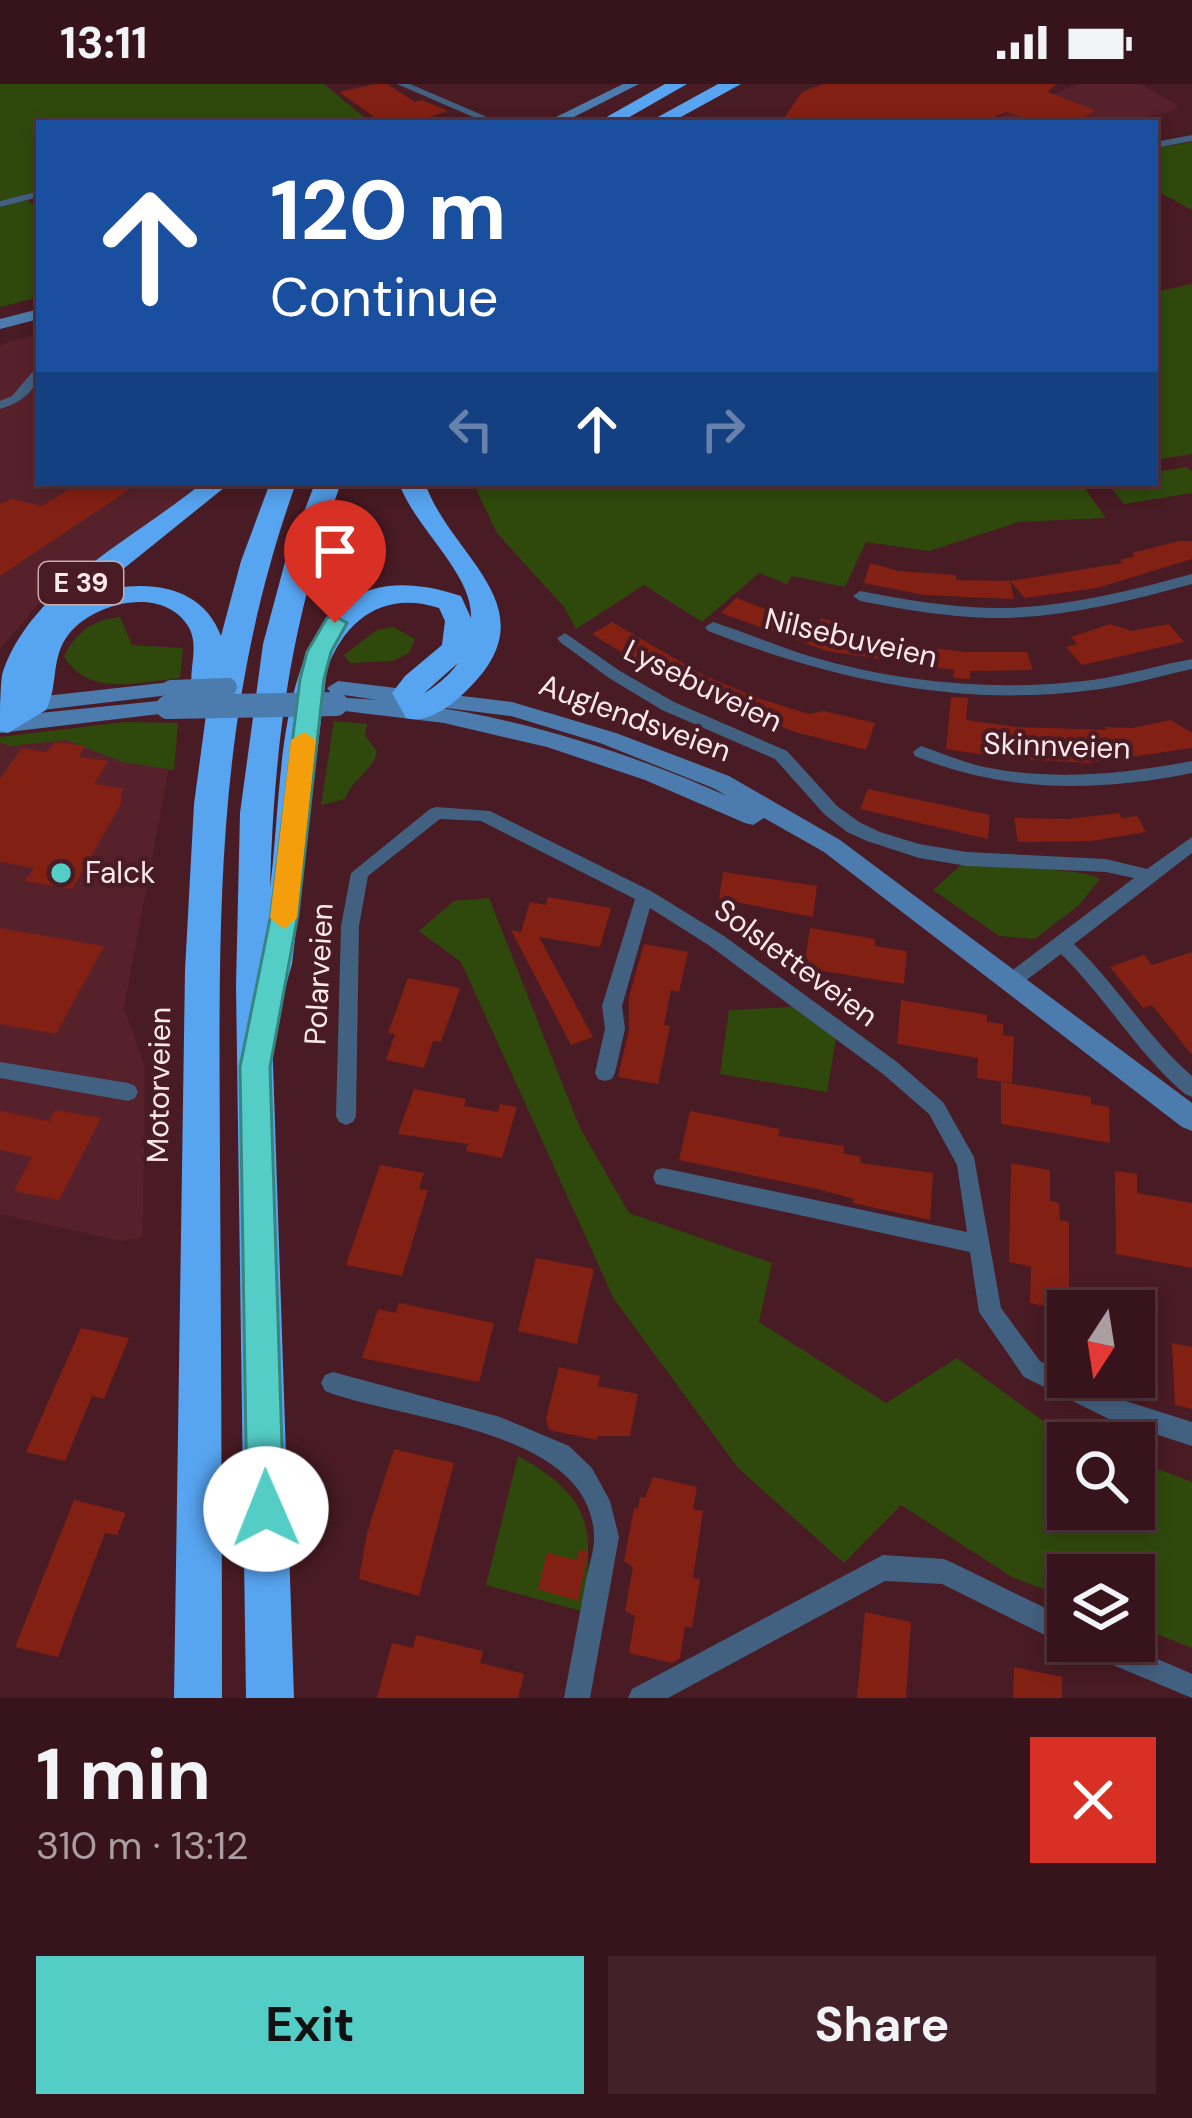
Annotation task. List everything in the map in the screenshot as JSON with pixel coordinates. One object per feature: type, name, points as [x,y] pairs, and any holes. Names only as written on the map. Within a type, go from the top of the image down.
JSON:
[{"type":"highway","points":[[611,120],[678,84]]},
{"type":"highway","points":[[662,120],[732,84]]},
{"type":"highway","name":"E 39","points":[[3,716],[20,649],[47,612],[213,486]]},
{"type":"highway","name":"Motorveien","points":[[198,1698],[201,1082],[208,852],[217,738],[233,642],[254,559],[282,486]]},
{"type":"highway","points":[[270,1698],[255,1067],[256,850],[263,738],[289,601],[327,486]]},
{"type":"highway","points":[[255,1067],[284,914],[319,652],[335,623],[363,603],[398,593],[444,599],[456,611],[455,646],[439,669],[411,685],[422,701],[478,655],[484,638],[485,596],[429,524],[413,486]]},
{"type":"highway","name":"E 39","points":[[36,703],[46,650],[58,628],[79,611],[140,595],[169,598],[195,614],[208,639],[208,670],[190,794],[208,852]]},
{"type":"highway","points":[[3,716],[36,703]]},
{"type":"main road","points":[[557,120],[633,84]]},
{"type":"main road","points":[[0,324],[36,315]]},
{"type":"main road","name":"Auglendsveien","points":[[169,698],[337,696],[422,701],[489,713],[721,782],[832,846],[1192,1119]]},
{"type":"main road","points":[[3,716],[169,698]]},
{"type":"main road","points":[[36,703],[169,698]]},
{"type":"street","points":[[402,84],[489,120]]},
{"type":"street","points":[[1158,144],[1192,138]]},
{"type":"street","points":[[0,204],[36,195]]},
{"type":"street","points":[[0,405],[17,400],[36,376]]},
{"type":"street","points":[[860,596],[954,611],[1037,614],[1108,603],[1192,579]]},
{"type":"street","name":"Nilsebuveien","points":[[713,627],[812,663],[927,687],[999,691],[1091,685],[1192,664]]},
{"type":"street","name":"Lysebuveien","points":[[565,638],[592,661],[679,711],[782,755],[824,808],[866,833],[956,856],[1039,865],[1106,863],[1147,876]]},
{"type":"street","name":"Skinnveien","points":[[921,752],[955,767],[1052,779],[1149,776],[1192,767]]},
{"type":"street","name":"Polarveien","points":[[346,1116],[350,926],[360,873],[436,813],[484,815],[645,896]]},
{"type":"street","points":[[1013,980],[1192,844]]},
{"type":"street","points":[[604,1073],[615,1029],[612,1006],[645,896]]},
{"type":"street","name":"Solsletteveien","points":[[645,896],[717,941],[890,1068],[936,1108],[967,1164],[990,1312],[1032,1369],[1090,1399],[1192,1434]]},
{"type":"street","points":[[1061,943],[1093,970],[1163,1066],[1192,1088]]},
{"type":"street","points":[[0,1070],[128,1092]]},
{"type":"street","points":[[663,1177],[978,1244]]},
{"type":"street","points":[[333,1383],[490,1427],[576,1465],[603,1515],[607,1537],[577,1698]]},
{"type":"street","points":[[641,1698],[883,1568],[944,1572],[1047,1623]]},
{"type":"street","points":[[1134,1662],[1192,1687]]},
{"type":"shaded area","points":[[1078,84],[1140,84],[1179,106],[1130,120],[995,118]]},
{"type":"shaded area","points":[[36,334],[36,486],[195,486],[170,510],[47,594],[0,649],[0,345]]},
{"type":"shaded area","points":[[153,739],[172,752],[124,1008],[145,1067],[143,1237],[121,1241],[0,1214],[0,741]]},
{"type":"green space","points":[[0,84],[324,84],[367,120],[36,120],[36,198],[31,193],[0,201]]},
{"type":"green space","points":[[1192,142],[1192,210],[1158,192],[1158,148]]},
{"type":"green space","points":[[28,200],[36,208],[36,298],[0,307],[0,207]]},
{"type":"green space","points":[[1192,284],[1192,454],[1158,460],[1158,291]]},
{"type":"green space","points":[[1187,467],[1192,472],[1192,493],[1124,504],[1109,486],[1158,486],[1158,472]]},
{"type":"green space","points":[[474,486],[1083,486],[1106,518],[1019,522],[929,551],[866,542],[845,587],[792,576],[787,584],[759,573],[702,622],[644,585],[576,629],[564,607],[497,533]]},
{"type":"green space","points":[[120,617],[132,645],[183,648],[180,678],[116,684],[86,678],[74,669],[64,656],[75,640],[94,624]]},
{"type":"green space","points":[[393,627],[415,639],[409,653],[393,661],[350,663],[344,655],[377,630]]},
{"type":"green space","points":[[334,721],[367,724],[365,736],[377,751],[345,799],[321,805]]},
{"type":"green space","points":[[124,722],[178,723],[174,770],[122,762],[66,740],[8,746],[0,742],[0,737]]},
{"type":"green space","points":[[962,864],[1057,870],[1100,879],[1080,904],[1035,939],[999,936],[933,890]]},
{"type":"green space","points":[[489,898],[580,1128],[629,1213],[772,1263],[759,1322],[886,1403],[957,1358],[1047,1424],[1047,1530],[1155,1530],[1155,1468],[1192,1482],[1192,1648],[1155,1633],[1155,1554],[1047,1554],[1047,1591],[1012,1577],[901,1505],[844,1563],[738,1468],[614,1299],[461,962],[419,931],[454,901]]},
{"type":"green space","points":[[793,1007],[836,1039],[827,1092],[720,1074],[729,1010]]},
{"type":"green space","points":[[518,1456],[562,1486],[583,1519],[588,1559],[581,1611],[486,1585]]},
{"type":"building","points":[[387,84],[415,102],[422,100],[448,111],[420,120],[379,120],[339,92]]},
{"type":"building","points":[[823,84],[1056,84],[1048,92],[1096,111],[1075,120],[1033,120],[1006,112],[986,120],[783,120],[802,92]]},
{"type":"building","points":[[75,486],[135,486],[0,576],[0,504],[12,499],[42,506]]},
{"type":"building","points":[[1192,541],[1192,559],[1097,588],[1025,598],[1010,581],[1123,563],[1120,560],[1135,556],[1132,553]]},
{"type":"building","points":[[870,563],[898,571],[956,575],[956,580],[1010,581],[1014,599],[924,595],[864,583]]},
{"type":"building","points":[[736,598],[816,628],[821,618],[844,625],[842,630],[851,632],[850,637],[966,652],[1027,652],[1033,670],[970,671],[970,679],[953,678],[954,670],[827,651],[721,613]]},
{"type":"building","points":[[612,622],[705,676],[760,699],[809,714],[824,711],[875,723],[866,750],[795,732],[678,687],[592,634]]},
{"type":"building","points":[[1110,624],[1131,631],[1169,624],[1184,642],[1082,665],[1066,647],[1077,644],[1071,637]]},
{"type":"building","points":[[951,697],[968,698],[966,720],[1016,727],[1107,730],[1105,727],[1132,728],[1171,720],[1192,733],[1192,748],[1089,763],[1002,758],[998,740],[994,740],[993,756],[946,749]]},
{"type":"building","points":[[56,742],[85,746],[79,757],[108,761],[94,784],[122,788],[121,804],[72,889],[25,881],[34,868],[0,862],[0,779],[22,748],[46,752]]},
{"type":"building","points":[[868,789],[990,815],[988,839],[860,809]]},
{"type":"building","points":[[1119,813],[1122,818],[1137,816],[1146,832],[1091,841],[1018,842],[1014,818],[1068,819]]},
{"type":"building","points":[[723,872],[817,886],[813,917],[719,899]]},
{"type":"building","points":[[548,897],[611,908],[600,947],[539,937],[593,1037],[571,1045],[511,930],[521,932],[530,902],[546,905]]},
{"type":"building","points":[[0,928],[104,946],[56,1034],[0,1024]]},
{"type":"building","points":[[810,928],[875,939],[875,946],[907,951],[904,984],[804,968]]},
{"type":"building","points":[[644,944],[688,952],[679,992],[671,990],[664,1025],[670,1026],[658,1084],[618,1077],[629,1030],[629,997]]},
{"type":"building","points":[[1192,952],[1192,1055],[1152,1005],[1143,1008],[1110,967],[1144,955],[1152,965]]},
{"type":"building","points":[[408,978],[460,988],[441,1042],[433,1041],[424,1068],[386,1060],[395,1034],[388,1033]]},
{"type":"building","points":[[901,1000],[987,1015],[987,1022],[1003,1024],[1003,1035],[1014,1037],[1012,1083],[977,1078],[978,1058],[897,1044]]},
{"type":"building","points":[[1001,1082],[1091,1097],[1091,1104],[1109,1107],[1110,1143],[1001,1124]]},
{"type":"building","points":[[414,1089],[466,1099],[464,1106],[498,1112],[500,1104],[517,1107],[502,1158],[466,1151],[468,1144],[398,1134]]},
{"type":"building","points":[[55,1110],[101,1118],[59,1200],[14,1191],[32,1157],[0,1150],[0,1111],[49,1121]]},
{"type":"building","points":[[690,1111],[780,1129],[778,1136],[844,1146],[843,1153],[861,1157],[860,1163],[933,1173],[930,1220],[853,1203],[854,1199],[818,1189],[679,1160]]},
{"type":"building","points":[[1011,1163],[1050,1170],[1050,1201],[1059,1203],[1060,1220],[1069,1222],[1069,1290],[1047,1290],[1047,1306],[1030,1303],[1031,1267],[1009,1262]]},
{"type":"building","points":[[380,1165],[424,1173],[419,1189],[428,1190],[402,1276],[346,1265]]},
{"type":"building","points":[[1115,1171],[1137,1174],[1137,1193],[1192,1203],[1192,1268],[1116,1254]]},
{"type":"building","points":[[536,1258],[594,1269],[577,1344],[518,1331]]},
{"type":"building","points":[[399,1303],[494,1323],[479,1382],[362,1358],[378,1309],[396,1313]]},
{"type":"building","points":[[81,1328],[129,1338],[104,1399],[92,1396],[65,1461],[26,1452]]},
{"type":"building","points":[[1172,1343],[1192,1347],[1192,1409],[1175,1405]]},
{"type":"building","points":[[559,1367],[600,1376],[598,1386],[638,1394],[630,1436],[598,1436],[597,1440],[549,1430],[546,1418]]},
{"type":"building","points":[[394,1449],[454,1463],[419,1596],[359,1579],[367,1533]]},
{"type":"building","points":[[653,1477],[697,1487],[693,1509],[703,1511],[693,1578],[700,1579],[692,1628],[685,1626],[680,1658],[672,1663],[629,1653],[635,1616],[625,1611],[633,1567],[624,1561],[634,1508],[638,1509],[640,1497],[645,1498]]},
{"type":"building","points":[[74,1500],[126,1513],[117,1535],[105,1533],[58,1657],[15,1647]]},
{"type":"building","points":[[579,1550],[588,1551],[578,1601],[538,1589],[547,1553],[577,1560]]},
{"type":"building","points":[[865,1612],[911,1622],[906,1698],[857,1698]]},
{"type":"building","points":[[416,1635],[483,1651],[480,1663],[524,1674],[518,1698],[377,1698],[392,1643],[413,1648]]},
{"type":"building","points":[[1014,1667],[1062,1677],[1062,1698],[1013,1698]]},
{"type":"slow traffic","points":[[284,918],[304,740]]},
{"type":"place","name":"Falck","points":[[61,873]]},
{"type":"route","points":[[266,1509],[255,1067],[284,914],[312,679],[319,652],[335,623]]}]
